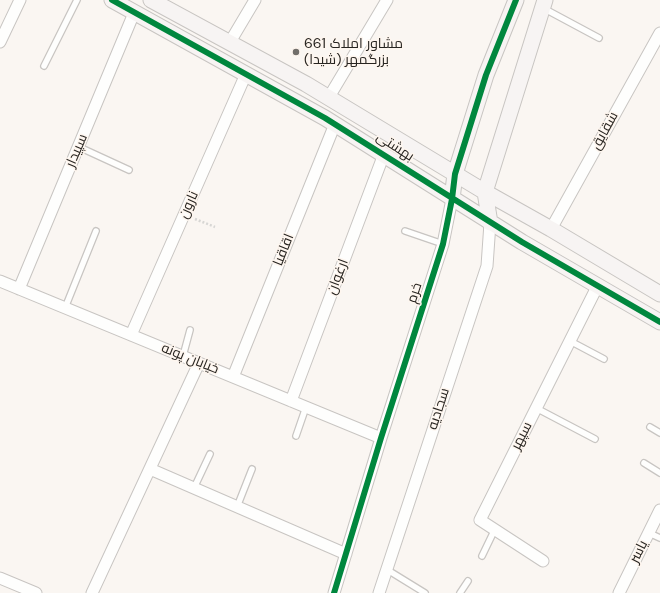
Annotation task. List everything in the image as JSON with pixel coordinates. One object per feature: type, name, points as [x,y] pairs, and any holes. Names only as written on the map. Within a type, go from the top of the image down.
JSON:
[{"type":"street","points":[[0,42],[20,0]]},
{"type":"street","name":"بهشتی","points":[[112,0],[335,124],[490,223],[660,322]]},
{"type":"street","name":"بهشتی","points":[[152,0],[329,97],[485,192],[659,293]]},
{"type":"street","points":[[230,42],[255,0]]},
{"type":"street","points":[[329,97],[387,0]]},
{"type":"street","name":"خرم","points":[[334,593],[381,438],[443,244],[452,199],[455,174],[486,75],[516,0]]},
{"type":"street","points":[[490,223],[485,192],[544,4]]},
{"type":"street","name":"سپیدار","points":[[19,289],[134,12]]},
{"type":"street","name":"شقایق","points":[[551,229],[660,33]]},
{"type":"street","name":"نارون","points":[[131,335],[246,74]]},
{"type":"street","name":"اقاقیا","points":[[233,377],[335,124]]},
{"type":"street","name":"ارغوان","points":[[292,401],[384,154]]},
{"type":"street","name":"سجادیه","points":[[379,593],[487,266],[490,223]]},
{"type":"street","name":"خیابان پونه","points":[[0,281],[381,438]]},
{"type":"street","name":"سپهر","points":[[543,561],[480,520],[598,286]]},
{"type":"street","points":[[92,593],[199,363]]},
{"type":"street","points":[[150,469],[346,554]]},
{"type":"street","name":"یاسر","points":[[619,593],[660,510]]},
{"type":"street","points":[[0,578],[36,593]]},
{"type":"lane","points":[[44,66],[77,0]]},
{"type":"lane","points":[[544,4],[599,38]]},
{"type":"lane","points":[[79,147],[129,170]]},
{"type":"lane","points":[[65,308],[96,231]]},
{"type":"lane","points":[[405,231],[443,244]]},
{"type":"lane","points":[[182,356],[190,330]]},
{"type":"lane","points":[[570,341],[604,359]]},
{"type":"lane","points":[[296,436],[306,407]]},
{"type":"lane","points":[[536,408],[595,439]]},
{"type":"lane","points":[[650,428],[660,433]]},
{"type":"lane","points":[[194,488],[210,454]]},
{"type":"lane","points":[[644,463],[660,473]]},
{"type":"lane","points":[[237,507],[252,470]]},
{"type":"lane","points":[[482,556],[495,530]]},
{"type":"lane","points":[[649,533],[660,538]]},
{"type":"lane","points":[[386,569],[425,593]]},
{"type":"lane","points":[[460,593],[468,581]]},
{"type":"path","points":[[184,214],[215,226]]},
{"type":"cycle path","points":[[112,0],[325,118],[522,242],[660,322]]},
{"type":"cycle path","points":[[334,593],[381,438],[443,244],[452,199],[455,174],[486,75],[516,0]]},
{"type":"place","name":"مشاور املاک 661 بزرگمهر (شیدا)","points":[[296,52]]}]
